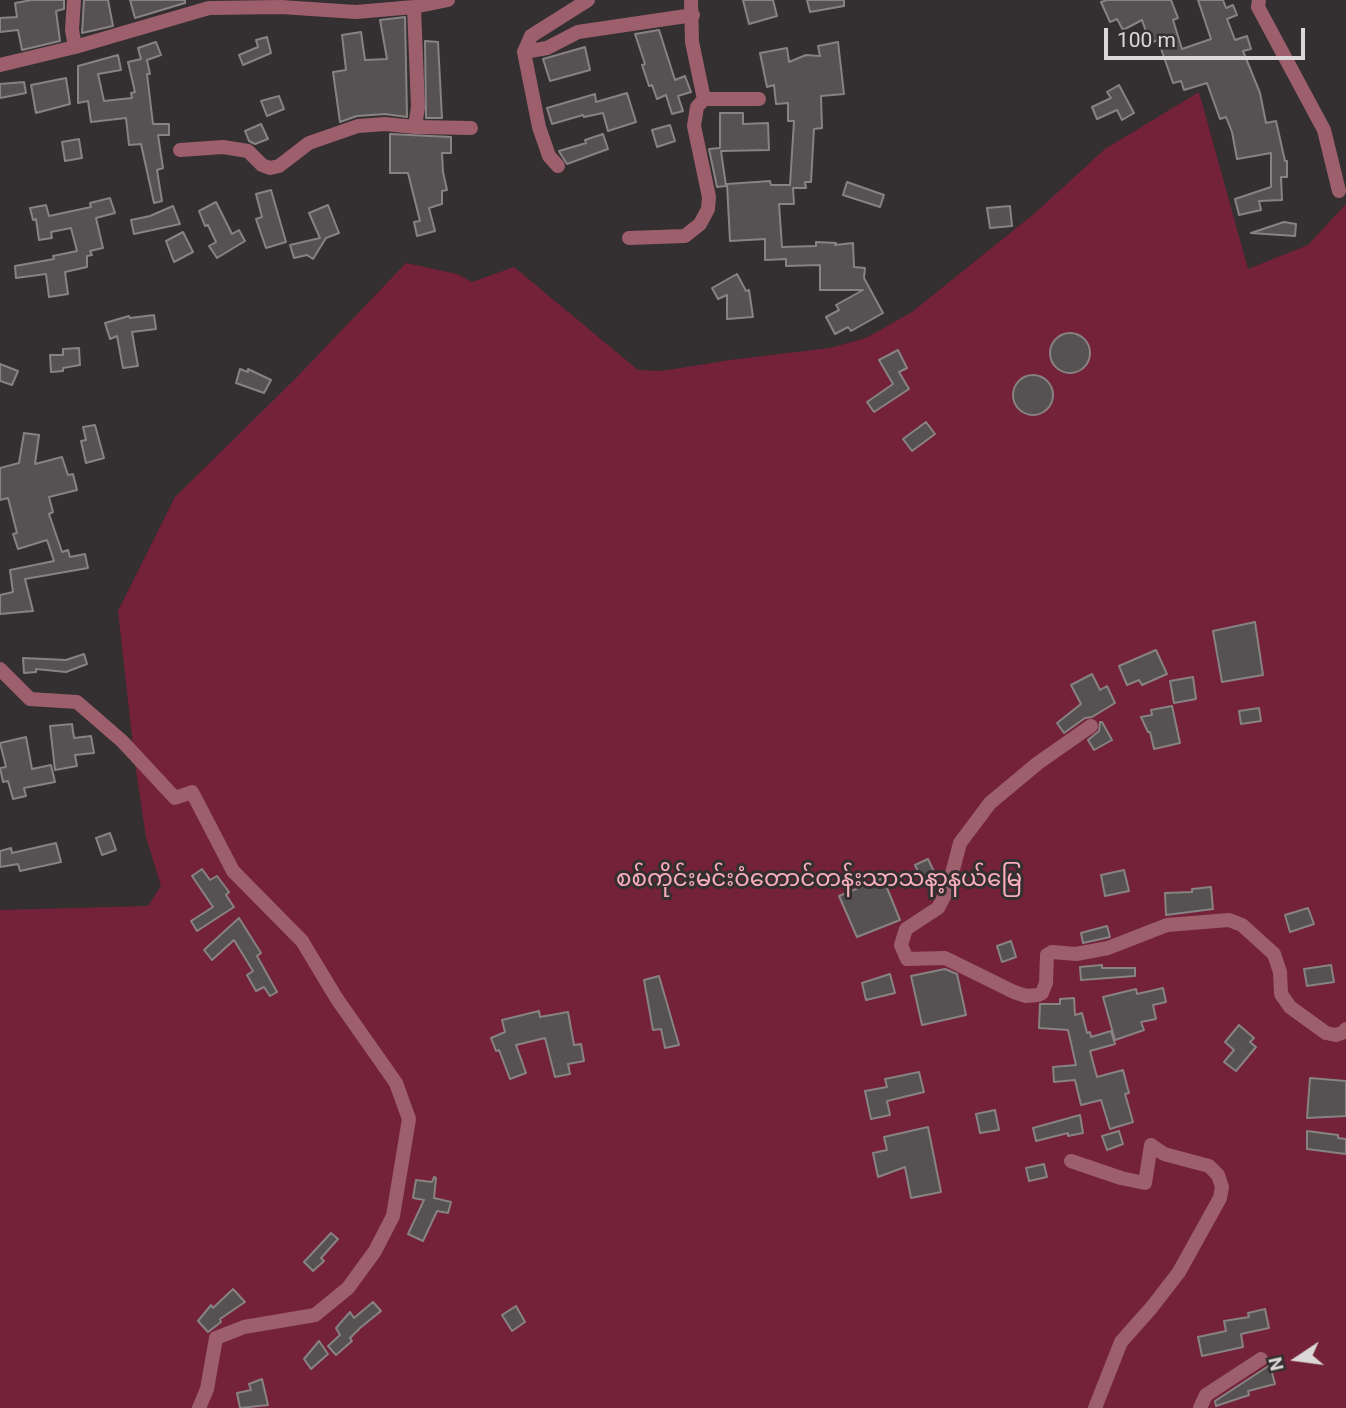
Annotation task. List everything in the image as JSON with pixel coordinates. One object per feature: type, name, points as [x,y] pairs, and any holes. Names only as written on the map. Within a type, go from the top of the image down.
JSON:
[{"type":"street","points":[[74,0],[72,30],[75,47]]},
{"type":"street","points":[[0,65],[75,47],[209,4],[356,12],[414,7],[448,0]]},
{"type":"street","points":[[558,166],[550,156],[539,127],[524,51],[531,36],[588,0]]},
{"type":"street","points":[[691,0],[692,42],[704,99]]},
{"type":"street","points":[[1259,0],[1258,7],[1324,130],[1339,191]]},
{"type":"street","points":[[414,7],[418,107],[415,127]]},
{"type":"street","points":[[524,51],[547,48],[578,32],[693,16]]},
{"type":"street","points":[[629,238],[685,236],[700,224],[708,209],[709,197],[694,126],[697,107],[704,99],[759,99]]},
{"type":"street","points":[[180,150],[223,147],[248,151],[261,165],[270,168],[279,166],[309,143],[358,126],[385,124],[471,128]]},
{"type":"street","points":[[0,669],[30,699],[77,702],[122,741],[175,798],[192,792],[233,871],[302,940],[337,999],[396,1083],[409,1119],[393,1216],[375,1251],[348,1288],[315,1315],[244,1327],[216,1338],[207,1389],[199,1408]]},
{"type":"street","points":[[1091,726],[1038,763],[989,803],[960,843],[948,889],[938,908],[906,929],[901,945],[908,959],[945,958],[1014,992],[1026,996],[1038,995],[1042,993],[1046,983],[1047,955],[1052,952],[1076,954],[1108,948],[1167,925],[1229,920],[1242,925],[1274,954],[1280,972],[1281,994],[1290,1007],[1326,1033],[1336,1035],[1346,1029]]},
{"type":"street","points":[[1071,1161],[1121,1178],[1146,1183],[1151,1145],[1164,1154],[1209,1166],[1218,1175],[1222,1187],[1220,1198],[1179,1272],[1121,1342],[1095,1408]]},
{"type":"street","points":[[1200,1408],[1206,1395],[1261,1359]]},
{"type":"green space","name":"စစ်ကိုင်းမင်းဝံတောင်တန်းသာသနာ့နယ်မြေ","points":[[1199,92],[1248,269],[1308,245],[1346,204],[1346,1408],[0,1408],[0,910],[148,906],[161,886],[146,837],[118,611],[175,497],[297,377],[406,263],[457,274],[472,282],[514,267],[638,370],[662,371],[830,348],[866,338],[912,312],[1035,213],[1105,149]]},
{"type":"building","points":[[64,0],[64,9],[56,11],[60,41],[22,50],[18,30],[0,32],[0,18],[17,17],[15,3]]},
{"type":"building","points":[[84,0],[108,0],[113,26],[82,33]]},
{"type":"building","points":[[130,0],[185,0],[185,3],[135,18]]},
{"type":"building","points":[[743,0],[773,0],[777,16],[749,24]]},
{"type":"building","points":[[807,0],[844,0],[844,6],[810,12]]},
{"type":"building","points":[[1171,0],[1178,18],[1173,20],[1182,49],[1211,39],[1198,0],[1223,0],[1226,8],[1233,5],[1237,15],[1227,19],[1235,40],[1247,36],[1251,49],[1243,51],[1260,93],[1266,123],[1276,121],[1287,161],[1287,177],[1281,177],[1282,200],[1259,201],[1261,210],[1239,215],[1235,199],[1271,187],[1271,153],[1237,159],[1232,132],[1226,117],[1220,119],[1207,83],[1184,90],[1181,81],[1173,83],[1158,40],[1150,43],[1142,20],[1123,30],[1117,19],[1110,22],[1101,2]]},
{"type":"building","points":[[405,17],[407,117],[385,114],[357,116],[340,122],[333,72],[346,70],[342,35],[361,32],[365,60],[387,59],[380,20]]},
{"type":"building","points":[[659,30],[675,80],[685,76],[691,92],[678,96],[683,111],[672,114],[666,95],[657,99],[652,85],[649,86],[635,34]]},
{"type":"building","points":[[267,37],[271,53],[243,65],[239,55],[258,47],[256,40]]},
{"type":"building","points":[[425,41],[438,42],[442,118],[426,118]]},
{"type":"building","points":[[156,42],[161,55],[147,60],[153,124],[169,124],[169,135],[158,135],[163,168],[157,170],[162,201],[154,203],[141,144],[129,145],[126,118],[91,122],[88,101],[78,103],[78,66],[118,55],[121,70],[98,74],[104,101],[132,98],[131,93],[135,92],[128,62],[141,59],[138,48]]},
{"type":"building","points":[[838,42],[844,94],[821,96],[822,128],[814,129],[811,182],[805,182],[806,188],[793,188],[794,204],[779,204],[782,247],[816,246],[816,242],[836,243],[835,245],[853,243],[854,267],[865,268],[864,278],[883,313],[851,331],[848,327],[835,334],[826,317],[839,310],[836,305],[863,290],[820,290],[820,265],[786,266],[786,259],[765,260],[765,239],[730,241],[727,184],[770,181],[771,185],[790,185],[794,121],[788,121],[788,103],[776,104],[774,85],[767,87],[760,53],[787,48],[789,62],[806,55],[820,56],[818,46]]},
{"type":"building","points":[[585,47],[590,70],[550,81],[543,59]]},
{"type":"building","points":[[66,78],[70,104],[36,113],[31,85]]},
{"type":"building","points":[[24,82],[26,93],[0,98],[0,84]]},
{"type":"building","points":[[1119,85],[1134,113],[1122,120],[1117,110],[1097,119],[1092,107],[1111,98],[1107,92]]},
{"type":"building","points":[[627,93],[636,122],[608,131],[603,113],[583,115],[552,124],[547,108],[595,94],[596,102]]},
{"type":"building","points":[[279,96],[284,109],[267,116],[261,101]]},
{"type":"building","points":[[720,113],[743,113],[743,124],[768,123],[769,150],[721,151],[726,186],[717,187],[709,149],[720,148]]},
{"type":"building","points":[[261,124],[268,139],[255,144],[249,141],[245,131]]},
{"type":"building","points":[[670,125],[675,141],[657,147],[652,130]]},
{"type":"building","points":[[390,134],[451,137],[451,153],[442,153],[447,190],[442,191],[442,204],[429,208],[435,231],[417,236],[414,222],[420,221],[408,173],[390,173]]},
{"type":"building","points":[[603,134],[608,149],[567,164],[559,151],[586,143],[585,140]]},
{"type":"building","points":[[79,139],[82,158],[65,161],[62,142]]},
{"type":"building","points":[[847,182],[884,195],[880,207],[843,195]]},
{"type":"building","points":[[271,190],[286,242],[266,248],[256,219],[262,217],[256,194]]},
{"type":"building","points":[[110,198],[115,213],[96,218],[103,248],[90,251],[92,255],[87,256],[87,267],[65,272],[68,294],[49,297],[46,274],[16,278],[15,266],[54,259],[53,256],[77,251],[71,228],[51,232],[52,238],[39,240],[36,219],[33,220],[30,208],[46,205],[49,216],[91,207],[90,203]]},
{"type":"building","points":[[216,202],[232,234],[239,230],[245,241],[217,258],[209,246],[216,242],[199,211]]},
{"type":"building","points":[[328,205],[339,233],[326,238],[313,259],[307,255],[294,258],[290,245],[320,238],[309,213]]},
{"type":"building","points":[[173,206],[180,224],[134,234],[131,220],[150,216]]},
{"type":"building","points":[[1010,206],[1012,226],[990,228],[987,208]]},
{"type":"building","points":[[1284,222],[1296,224],[1295,236],[1251,233]]},
{"type":"building","points":[[183,232],[193,252],[174,262],[166,241]]},
{"type":"building","points":[[737,274],[746,291],[749,290],[753,317],[727,319],[727,295],[718,299],[712,288]]},
{"type":"building","points":[[154,315],[156,329],[132,332],[138,366],[123,368],[117,336],[110,339],[105,323],[129,316]]},
{"type":"building","points":[[1070,333],[1078,334],[1084,339],[1089,345],[1089,361],[1084,367],[1078,372],[1070,373],[1062,372],[1056,367],[1051,361],[1050,353],[1051,345],[1056,339],[1062,334]]},
{"type":"building","points":[[79,348],[80,365],[51,372],[50,355],[63,355],[63,349]]},
{"type":"building","points":[[898,350],[907,368],[899,372],[909,389],[874,412],[867,402],[893,384],[879,360]]},
{"type":"building","points":[[0,364],[18,371],[12,385],[0,381]]},
{"type":"building","points":[[240,369],[248,372],[248,369],[271,380],[264,393],[236,383]]},
{"type":"building","points":[[1033,375],[1041,376],[1047,381],[1052,387],[1052,403],[1047,409],[1041,414],[1033,415],[1025,414],[1019,409],[1014,403],[1013,395],[1014,387],[1019,381],[1025,376]]},
{"type":"building","points":[[926,422],[935,434],[912,451],[903,439]]},
{"type":"building","points":[[95,425],[104,458],[86,463],[81,441],[86,440],[83,427]]},
{"type":"building","points":[[24,433],[39,435],[35,464],[62,457],[68,475],[73,474],[77,490],[49,497],[53,512],[49,514],[62,552],[68,550],[70,557],[85,554],[88,568],[25,579],[33,611],[0,614],[0,595],[13,592],[10,570],[54,561],[47,540],[18,549],[8,498],[0,500],[0,468],[19,463]]},
{"type":"building","points":[[1255,622],[1263,675],[1222,682],[1213,631]]},
{"type":"building","points":[[1156,650],[1167,674],[1142,685],[1139,680],[1127,685],[1119,666]]},
{"type":"building","points":[[84,654],[87,664],[66,672],[36,669],[36,672],[24,673],[23,658],[66,660]]},
{"type":"building","points":[[1092,674],[1100,690],[1107,686],[1115,703],[1092,717],[1085,718],[1064,733],[1057,723],[1081,704],[1071,685]]},
{"type":"building","points":[[1193,677],[1196,699],[1174,703],[1170,681]]},
{"type":"building","points":[[1172,706],[1180,743],[1154,749],[1150,732],[1141,717],[1152,715],[1151,710]]},
{"type":"building","points":[[1259,708],[1261,721],[1241,724],[1239,711]]},
{"type":"building","points":[[1100,722],[1112,740],[1094,750],[1088,740],[1099,731]]},
{"type":"building","points":[[72,724],[74,738],[91,736],[94,753],[75,755],[77,766],[55,770],[50,726]]},
{"type":"building","points":[[26,737],[32,769],[51,765],[55,782],[24,788],[26,796],[13,799],[8,781],[3,782],[0,768],[6,767],[0,743]]},
{"type":"building","points":[[110,833],[116,850],[102,855],[96,838]]},
{"type":"building","points":[[56,843],[61,862],[20,871],[18,864],[0,867],[0,851],[11,848],[12,853]]},
{"type":"building","points":[[928,859],[936,876],[923,882],[915,865]]},
{"type":"building","points":[[202,869],[210,880],[217,876],[229,892],[226,895],[234,907],[197,931],[191,921],[213,907],[192,876]]},
{"type":"building","points":[[1124,870],[1129,891],[1105,896],[1101,875]]},
{"type":"building","points":[[883,878],[900,920],[857,937],[839,896]]},
{"type":"building","points":[[1211,887],[1213,909],[1166,915],[1165,893],[1192,892],[1192,889]]},
{"type":"building","points":[[1308,908],[1314,924],[1290,932],[1285,915]]},
{"type":"building","points":[[239,918],[261,953],[257,956],[277,992],[270,996],[264,987],[256,991],[247,975],[253,971],[234,940],[212,960],[204,950]]},
{"type":"building","points":[[1107,926],[1110,937],[1083,943],[1081,933]]},
{"type":"building","points":[[1011,941],[1016,957],[1002,962],[997,946]]},
{"type":"building","points":[[1102,965],[1102,968],[1135,968],[1135,976],[1081,980],[1080,967]]},
{"type":"building","points":[[1331,965],[1334,982],[1307,986],[1304,969]]},
{"type":"building","points":[[945,969],[957,974],[966,1015],[922,1025],[911,976]]},
{"type":"building","points":[[890,974],[895,993],[866,1000],[862,983]]},
{"type":"building","points":[[659,976],[679,1045],[665,1048],[661,1029],[653,1030],[644,980]]},
{"type":"building","points":[[1163,988],[1166,1002],[1153,1005],[1156,1019],[1141,1022],[1144,1030],[1115,1040],[1103,997],[1136,989],[1137,994]]},
{"type":"building","points":[[1074,998],[1075,1015],[1082,1013],[1087,1033],[1090,1032],[1091,1037],[1111,1031],[1115,1044],[1090,1051],[1097,1077],[1123,1070],[1129,1093],[1125,1094],[1133,1122],[1110,1129],[1101,1100],[1081,1105],[1075,1080],[1054,1082],[1053,1067],[1076,1065],[1068,1030],[1039,1028],[1040,1004],[1060,1004],[1060,999]]},
{"type":"building","points":[[539,1011],[540,1017],[568,1012],[574,1045],[581,1044],[584,1061],[568,1064],[570,1074],[555,1077],[545,1038],[516,1045],[526,1073],[510,1079],[499,1050],[496,1051],[491,1038],[505,1032],[502,1020]]},
{"type":"building","points":[[1239,1025],[1254,1038],[1250,1042],[1256,1047],[1236,1071],[1224,1062],[1234,1050],[1225,1042]]},
{"type":"building","points":[[919,1072],[924,1092],[887,1101],[890,1115],[871,1119],[865,1091],[887,1087],[885,1079]]},
{"type":"building","points":[[1310,1078],[1346,1081],[1346,1116],[1307,1118]]},
{"type":"building","points":[[995,1110],[999,1130],[980,1133],[976,1114]]},
{"type":"building","points":[[1080,1115],[1083,1133],[1068,1136],[1068,1133],[1036,1141],[1033,1128]]},
{"type":"building","points":[[928,1127],[941,1192],[911,1198],[905,1167],[878,1177],[873,1153],[887,1150],[884,1137]]},
{"type":"building","points":[[1119,1131],[1123,1144],[1107,1150],[1102,1136]]},
{"type":"building","points":[[1307,1131],[1338,1135],[1338,1138],[1346,1139],[1346,1154],[1307,1149]]},
{"type":"building","points":[[1044,1164],[1047,1177],[1029,1181],[1026,1168]]},
{"type":"building","points":[[434,1177],[434,1198],[451,1202],[448,1213],[437,1211],[423,1241],[408,1234],[424,1200],[413,1198],[416,1180],[432,1182]]},
{"type":"building","points":[[331,1233],[338,1239],[321,1258],[324,1261],[313,1271],[304,1262]]},
{"type":"building","points":[[233,1289],[245,1302],[220,1319],[221,1322],[208,1332],[198,1321],[211,1305],[213,1308]]},
{"type":"building","points":[[373,1302],[381,1311],[360,1328],[350,1338],[352,1341],[336,1355],[328,1346],[340,1335],[336,1328],[350,1312],[354,1318]]},
{"type":"building","points":[[516,1306],[525,1322],[512,1331],[502,1315]]},
{"type":"building","points":[[1265,1309],[1269,1328],[1241,1334],[1243,1347],[1202,1356],[1198,1337],[1226,1331],[1224,1321],[1249,1317],[1248,1313]]},
{"type":"building","points":[[319,1341],[328,1354],[311,1369],[304,1359]]},
{"type":"building","points":[[1270,1365],[1275,1384],[1248,1391],[1249,1395],[1216,1406],[1215,1401]]},
{"type":"building","points":[[262,1379],[268,1405],[240,1408],[237,1393],[251,1390],[249,1384]]}]
